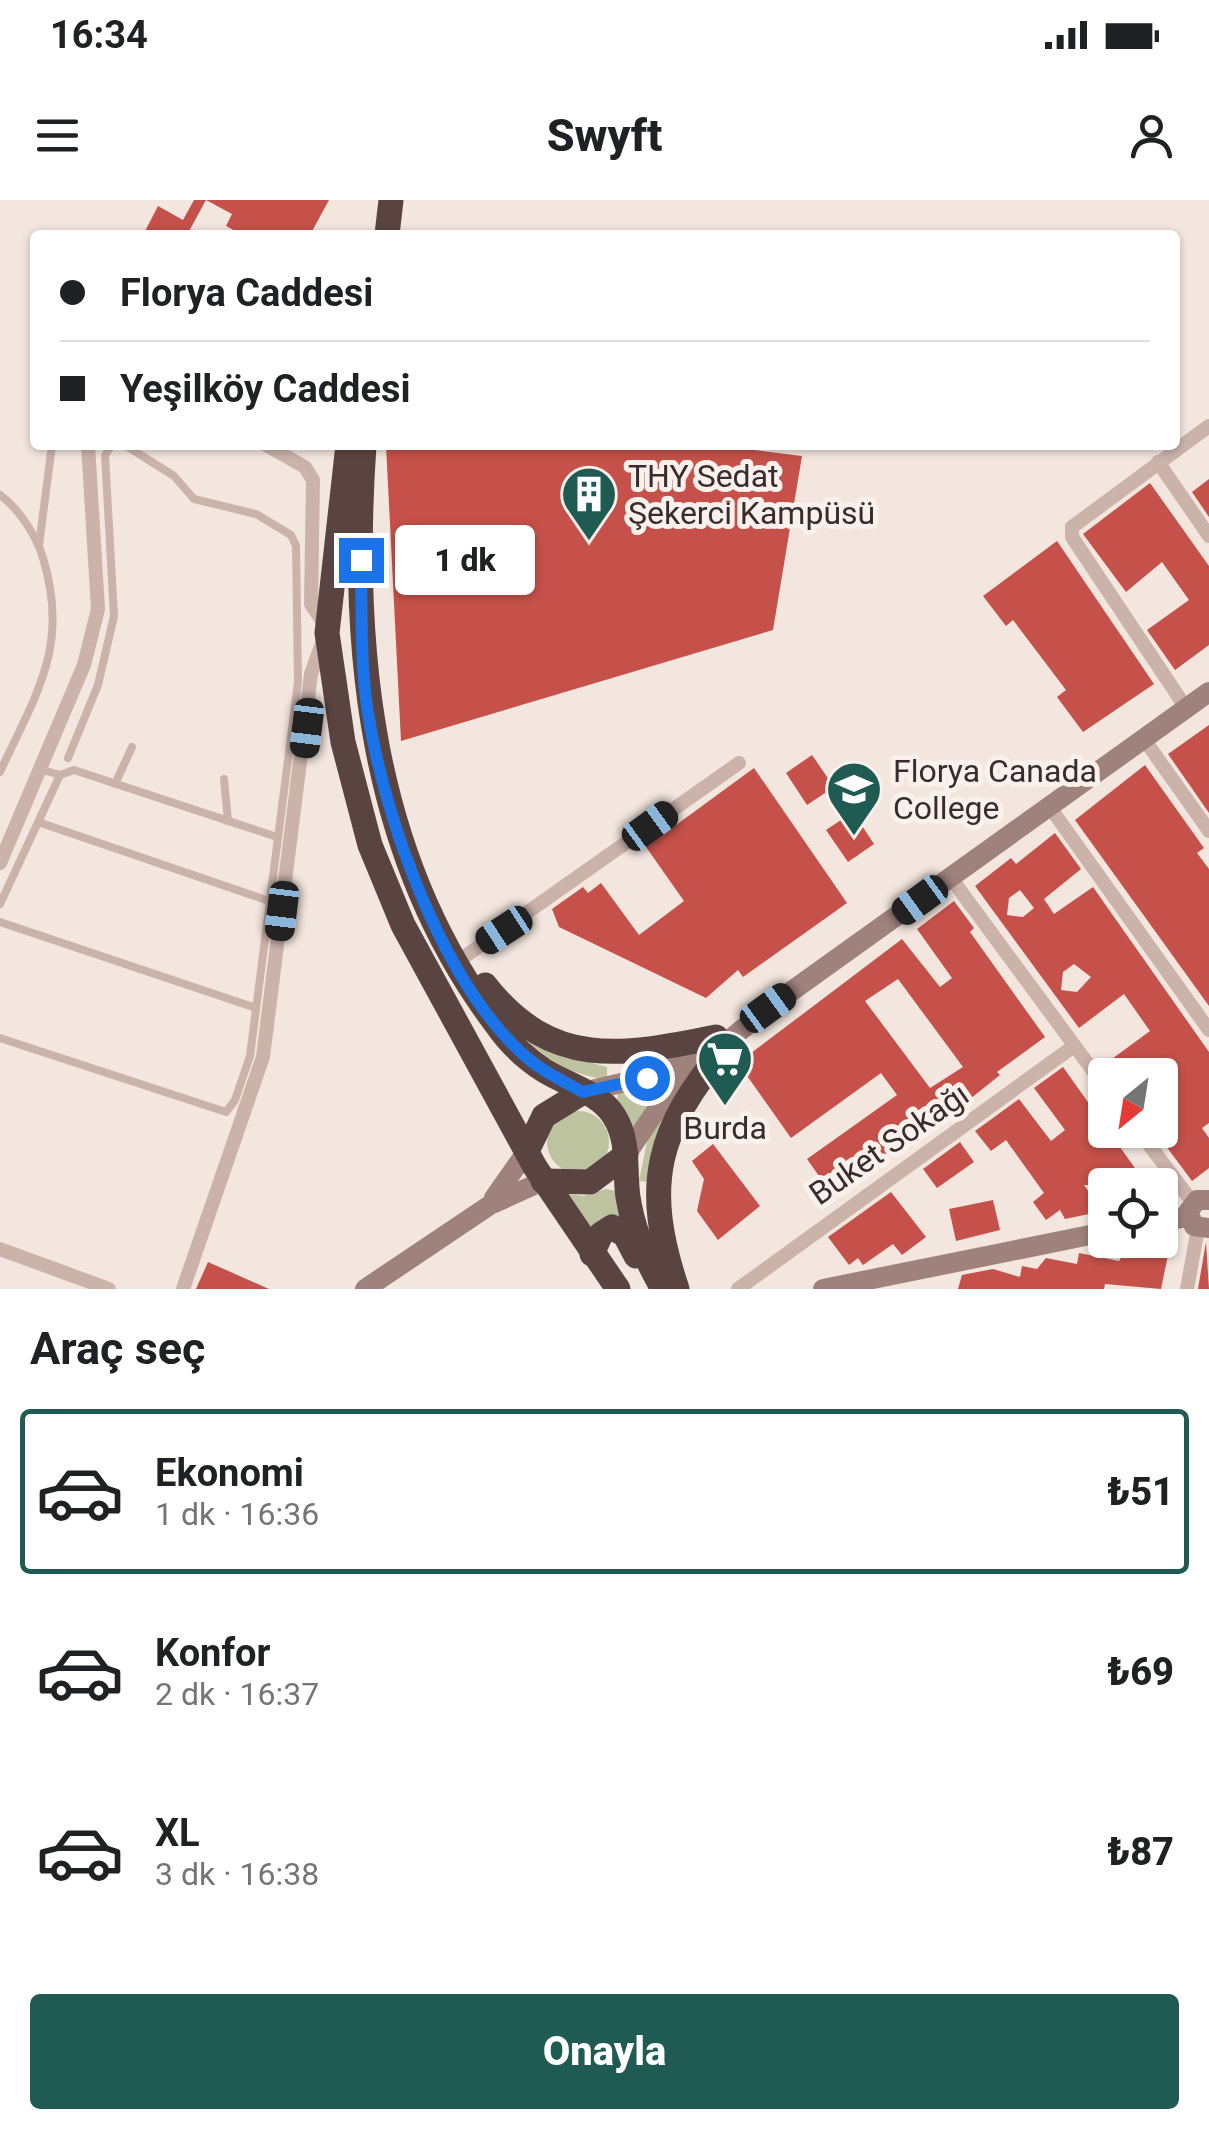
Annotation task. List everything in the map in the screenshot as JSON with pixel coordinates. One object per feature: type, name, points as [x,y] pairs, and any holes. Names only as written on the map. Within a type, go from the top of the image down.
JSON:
[{"type":"highway","points":[[374,230],[377,200]]},
{"type":"highway","points":[[388,230],[391,200]]},
{"type":"highway","points":[[347,450],[327,631],[344,742],[386,886],[542,1181],[618,1289]]},
{"type":"highway","points":[[364,450],[362,609],[368,710],[394,825],[433,920],[509,1040],[527,1058],[612,1112],[626,1155],[631,1213],[665,1284]]},
{"type":"highway","points":[[433,920],[512,1015],[570,1048],[610,1054],[721,1042]]},
{"type":"highway","points":[[665,1284],[657,1217],[659,1165],[680,1110],[721,1042]]},
{"type":"highway","points":[[527,1151],[544,1116],[583,1092]]},
{"type":"highway","points":[[542,1181],[590,1182],[626,1155]]},
{"type":"highway","points":[[592,1254],[606,1229],[618,1229],[665,1284]]},
{"type":"main road","points":[[626,1155],[672,1088],[721,1042],[1209,692]]},
{"type":"main road","points":[[583,1092],[647,1078],[721,1042]]},
{"type":"main road","points":[[490,1206],[527,1151]]},
{"type":"main road","points":[[365,1289],[490,1206],[542,1181]]},
{"type":"main road","points":[[823,1289],[1088,1235]]},
{"type":"street","points":[[1180,446],[1209,426]]},
{"type":"street","points":[[0,863],[54,744],[84,665],[98,609],[90,450]]},
{"type":"street","points":[[183,1289],[263,1057],[310,674],[327,631],[311,604],[313,480],[304,466],[275,450]]},
{"type":"street","points":[[1175,450],[1082,518],[1072,527],[1072,537],[1186,708]]},
{"type":"street","points":[[1158,462],[1209,536]]},
{"type":"street","points":[[1144,738],[1209,831]]},
{"type":"street","points":[[464,956],[738,762]]},
{"type":"street","points":[[1050,806],[1209,1030]]},
{"type":"street","points":[[951,878],[1088,1064]]},
{"type":"street","name":"Buket Sokağı","points":[[738,1289],[1074,1046]]},
{"type":"street","points":[[1151,1148],[1199,1215],[1187,1289]]},
{"type":"street","points":[[0,1249],[108,1289]]},
{"type":"lane","points":[[39,546],[51,450]]},
{"type":"lane","points":[[68,758],[98,685],[114,616],[105,455],[108,450]]},
{"type":"lane","points":[[0,1038],[226,1112],[235,1100],[250,1056],[298,682],[296,546],[290,535],[256,514],[194,498],[174,476],[133,450]]},
{"type":"lane","points":[[0,495],[12,504],[39,546],[56,608],[55,639],[0,772]]},
{"type":"lane","points":[[54,744],[74,770]]},
{"type":"lane","points":[[115,784],[132,747]]},
{"type":"lane","points":[[42,770],[60,774],[74,770],[277,837]]},
{"type":"lane","points":[[0,904],[60,774]]},
{"type":"lane","points":[[224,779],[228,821]]},
{"type":"lane","points":[[38,822],[270,900]]},
{"type":"lane","points":[[0,922],[256,1008]]},
{"type":"green space","points":[[509,1023],[547,1051],[607,1067],[607,1080],[577,1073],[553,1060]]},
{"type":"green space","points":[[685,1064],[652,1096],[634,1130],[617,1101],[618,1093],[661,1081]]},
{"type":"green space","points":[[670,1099],[649,1182],[639,1181],[648,1137]]},
{"type":"green space","points":[[578,1111],[600,1120],[609,1142],[600,1164],[578,1173],[556,1164],[547,1142],[556,1120]]},
{"type":"green space","points":[[606,1189],[616,1191],[620,1221],[591,1229],[567,1194],[584,1196]]},
{"type":"building","points":[[194,200],[206,200],[190,230],[146,230],[158,206],[183,220]]},
{"type":"building","points":[[206,200],[329,200],[313,230],[234,230],[226,226],[232,214]]},
{"type":"building","name":"THY Sedat Şekerci Kampüsü","points":[[386,450],[753,450],[802,456],[773,630],[401,741]]},
{"type":"building","points":[[1209,479],[1209,517],[1192,492]]},
{"type":"building","points":[[1150,483],[1209,566],[1209,645],[1175,670],[1147,630],[1189,600],[1162,562],[1126,592],[1083,534]]},
{"type":"building","points":[[1057,541],[1154,684],[1083,732],[1057,697],[1066,690],[1013,620],[1006,626],[983,596]]},
{"type":"building","points":[[1209,725],[1209,813],[1168,754]]},
{"type":"building","points":[[812,755],[834,787],[807,805],[786,773]]},
{"type":"building","points":[[1145,765],[1204,848],[1197,853],[1209,869],[1209,1006],[1075,820]]},
{"type":"building","points":[[754,768],[847,903],[743,977],[738,970],[706,998],[559,927],[552,909],[583,887],[588,893],[601,883],[639,935],[684,901],[646,847]]},
{"type":"building","points":[[853,812],[874,844],[848,862],[826,830]]},
{"type":"building","points":[[1055,833],[1081,869],[1044,899],[1054,914],[1093,887],[1209,1052],[1209,1123],[1202,1128],[1209,1138],[1209,1168],[1192,1181],[1167,1148],[1178,1148],[1178,1058],[1113,1058],[1150,1031],[1124,994],[1079,1028],[975,886],[1011,858],[1016,864]],"holes":[[[1020,890],[1034,908],[1023,917],[1007,915],[1009,898]],[[1074,964],[1091,977],[1077,992],[1061,990],[1063,972]]]},
{"type":"building","points":[[954,901],[974,928],[970,932],[1045,1037],[997,1072],[1000,1075],[970,1099],[967,1096],[831,1193],[807,1159],[897,1095],[881,1073],[791,1138],[738,1063],[902,939],[940,987],[952,978],[917,929]],"holes":[[[898,979],[963,1067],[930,1088],[865,1001]]]},
{"type":"building","points":[[1063,1067],[1088,1102],[1088,1148],[1121,1148],[1135,1168],[1088,1168],[1088,1185],[1084,1185],[1088,1191],[1088,1214],[1065,1219],[1060,1210],[1046,1220],[1033,1202],[1044,1193],[1006,1140],[991,1151],[975,1131],[1019,1099],[1051,1141],[1065,1130],[1034,1088]]},
{"type":"building","points":[[960,1142],[974,1162],[937,1188],[923,1169]]},
{"type":"building","points":[[713,1144],[760,1206],[718,1240],[697,1211],[704,1179],[692,1161]]},
{"type":"building","points":[[891,1192],[926,1237],[902,1255],[893,1244],[863,1265],[858,1258],[849,1265],[828,1237]]},
{"type":"building","points":[[993,1200],[1000,1230],[956,1241],[949,1209]]},
{"type":"building","points":[[1206,1242],[1209,1289],[1198,1289]]},
{"type":"building","points":[[1079,1253],[1088,1258],[1167,1258],[1161,1289],[1105,1284],[1104,1289],[958,1289],[962,1275],[993,1269],[1020,1277],[1022,1266],[1037,1269],[1046,1258],[1077,1264]]},
{"type":"building","points":[[208,1262],[269,1289],[196,1289]]},
{"type":"place","name":"THY Sedat Şekerci Kampüsü","points":[[589,543]]},
{"type":"place","name":"Florya Canada College","points":[[854,838]]},
{"type":"place","name":"Burda","points":[[725,1108]]},
{"type":"route","points":[[361,560],[364,678],[377,760],[394,825],[445,942],[495,1023],[527,1058],[547,1072],[583,1092],[647,1078]]}]
